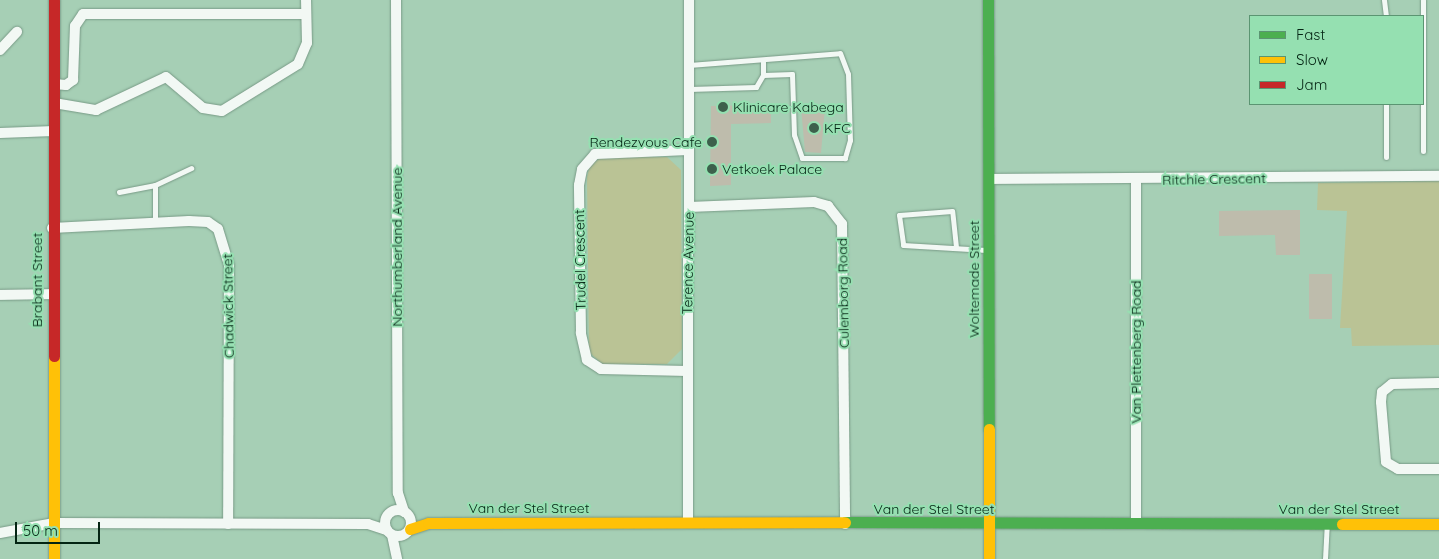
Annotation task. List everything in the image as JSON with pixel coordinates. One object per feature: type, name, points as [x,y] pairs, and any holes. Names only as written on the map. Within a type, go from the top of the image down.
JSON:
[{"type":"street","name":"Brabant Street","points":[[54,0],[52,228],[54,559]]},
{"type":"street","points":[[54,103],[96,110],[166,77],[200,106],[222,111],[298,64],[306,47],[306,0]]},
{"type":"street","name":"Northumberland Avenue","points":[[396,0],[398,493],[407,514],[398,532]]},
{"type":"street","name":"Woltemade Street","points":[[988,0],[989,559]]},
{"type":"street","name":"Terence Avenue","points":[[688,2],[688,522]]},
{"type":"street","points":[[54,84],[66,85],[73,80],[75,26],[83,14],[306,14]]},
{"type":"street","points":[[0,50],[17,32]]},
{"type":"street","points":[[0,133],[54,131]]},
{"type":"street","name":"Trudel Crescent","points":[[688,150],[595,154],[582,169],[579,185],[581,333],[587,360],[601,369],[688,371]]},
{"type":"street","name":"Ritchie Crescent","points":[[989,179],[1136,180],[1439,176]]},
{"type":"street","name":"Van Plettenberg Road","points":[[1136,180],[1136,523]]},
{"type":"street","name":"Culemborg Road","points":[[689,207],[814,202],[828,206],[842,224],[845,524]]},
{"type":"street","name":"Chadwick Street","points":[[52,228],[208,222],[218,229],[227,248],[228,524]]},
{"type":"street","points":[[0,295],[52,294]]},
{"type":"street","points":[[1439,383],[1392,384],[1382,392],[1381,402],[1386,462],[1398,469],[1439,469]]},
{"type":"street","name":"Northumberland Avenue","points":[[389,514],[398,493]]},
{"type":"street","points":[[368,524],[389,514],[407,514]]},
{"type":"street","points":[[389,514],[398,532],[397,556]]},
{"type":"street","name":"Van der Stel Street","points":[[407,514],[428,523]]},
{"type":"street","points":[[0,533],[54,523],[368,524],[398,532]]},
{"type":"street","name":"Van der Stel Street","points":[[398,532],[428,523],[1439,524]]},
{"type":"lane","points":[[1384,0],[1386,15]]},
{"type":"lane","points":[[1423,0],[1423,15]]},
{"type":"lane","points":[[689,65],[763,62],[820,52],[844,56],[850,140],[845,158],[806,159],[800,155],[792,74],[763,75]]},
{"type":"lane","points":[[688,89],[751,88],[763,75],[763,62]]},
{"type":"lane","points":[[1386,105],[1386,157]]},
{"type":"lane","points":[[1423,105],[1423,150]]},
{"type":"lane","points":[[119,192],[155,184],[191,168]]},
{"type":"lane","points":[[155,184],[155,223]]},
{"type":"lane","points":[[956,246],[952,211],[899,214],[900,244],[956,246],[989,251]]},
{"type":"lane","points":[[1325,559],[1327,524]]},
{"type":"green space","points":[[602,157],[667,157],[681,170],[682,349],[667,364],[602,364],[589,352],[587,177],[590,165]]},
{"type":"green space","points":[[1439,181],[1439,345],[1352,346],[1351,328],[1340,328],[1347,211],[1317,210],[1318,183]]},
{"type":"building","points":[[771,105],[771,123],[731,124],[731,185],[710,186],[711,106]]},
{"type":"building","points":[[801,107],[825,107],[821,153],[805,152]]},
{"type":"building","points":[[1300,210],[1300,255],[1276,255],[1275,235],[1219,236],[1219,211]]},
{"type":"building","points":[[1309,274],[1332,274],[1332,319],[1309,319]]},
{"type":"traffic: fast","points":[[988,0],[989,429]]},
{"type":"traffic: fast","points":[[845,522],[1342,524]]},
{"type":"traffic: slow","points":[[54,356],[54,559]]},
{"type":"traffic: slow","points":[[989,429],[989,559]]},
{"type":"traffic: slow","points":[[410,529],[428,523],[845,522]]},
{"type":"traffic: slow","points":[[1342,524],[1439,524]]},
{"type":"traffic: jam","points":[[54,0],[54,356]]},
{"type":"place","name":"Klinicare Kabega","points":[[723,107]]},
{"type":"place","name":"KFC","points":[[814,128]]},
{"type":"place","name":"Rendezvous Cafe","points":[[712,142]]},
{"type":"place","name":"Vetkoek Palace","points":[[712,169]]}]
